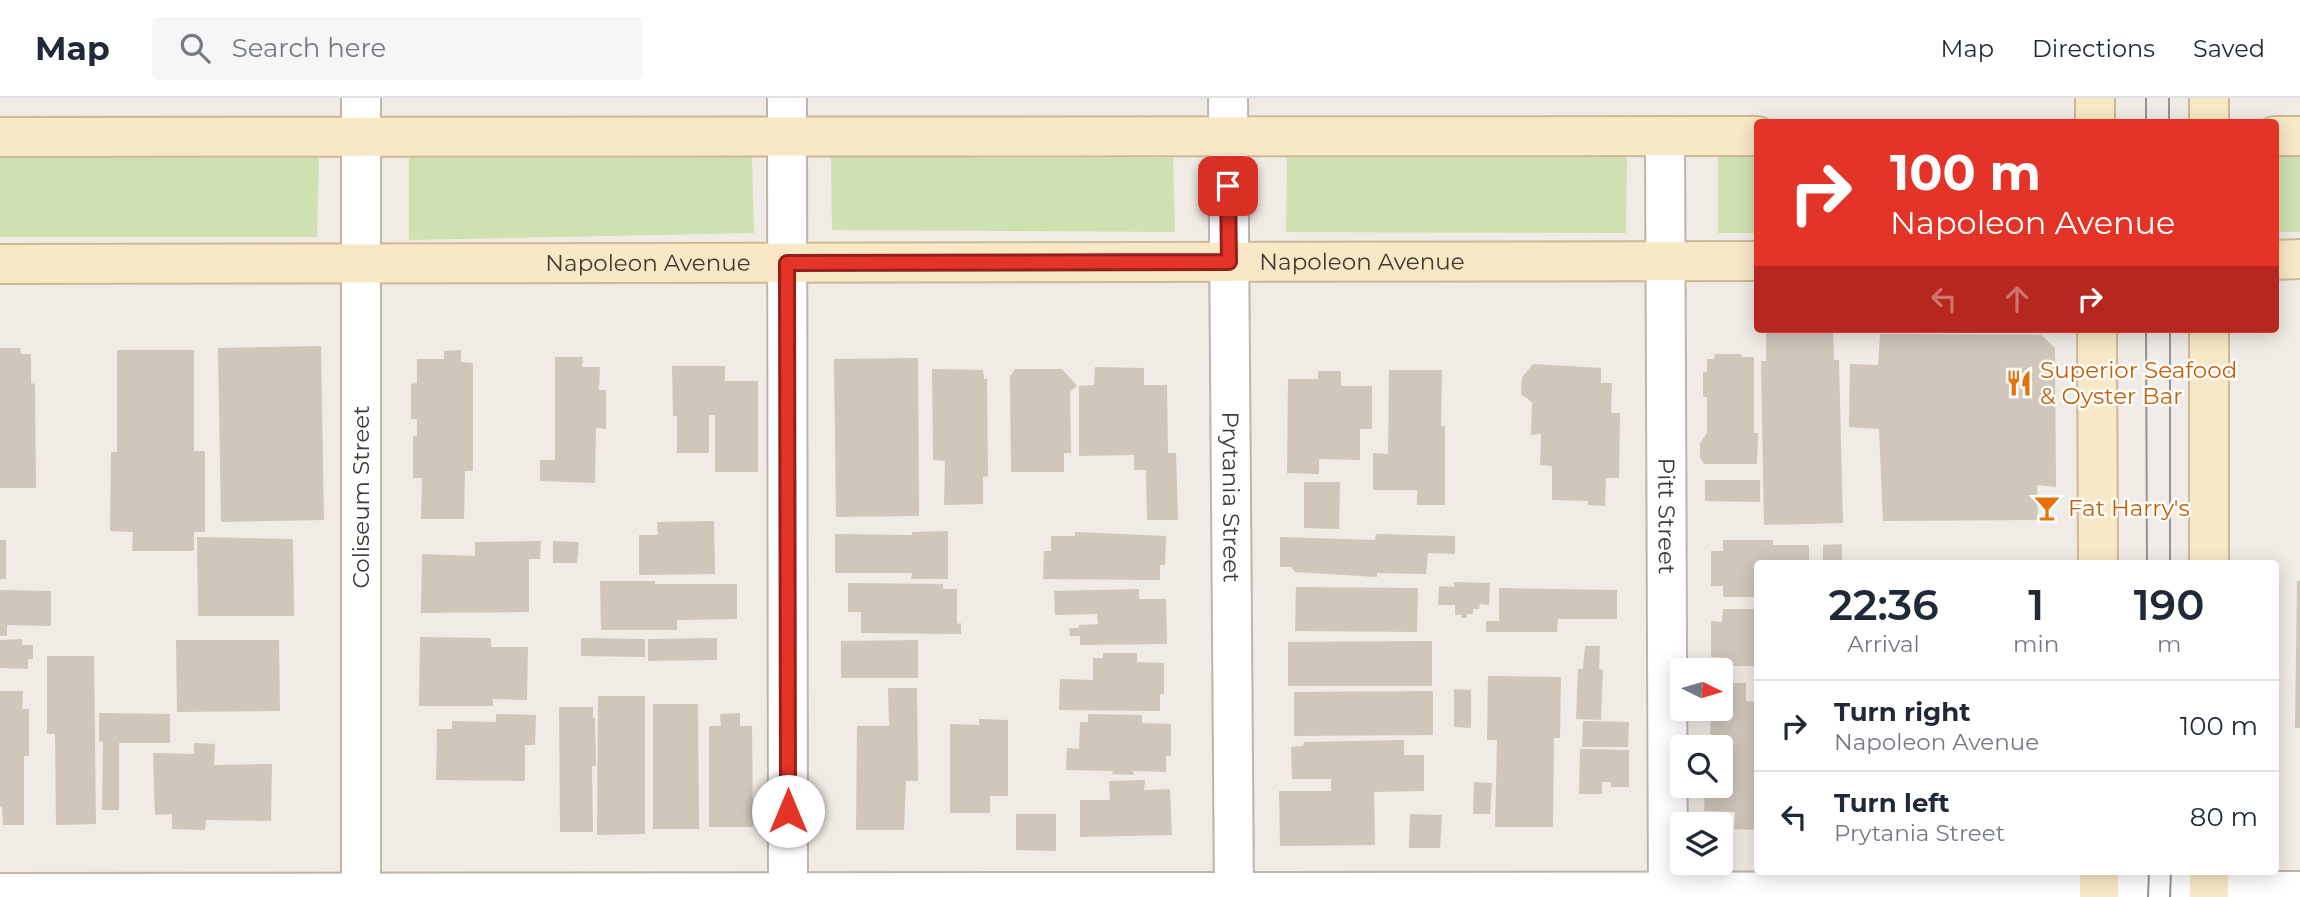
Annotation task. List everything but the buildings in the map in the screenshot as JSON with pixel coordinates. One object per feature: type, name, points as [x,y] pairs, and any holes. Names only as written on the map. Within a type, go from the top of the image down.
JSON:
[{"type":"street","name":"Coliseum Street","points":[[361,98],[361,895]]},
{"type":"street","points":[[787,98],[788,895]]},
{"type":"street","name":"Prytania Street","points":[[1228,98],[1234,895]]},
{"type":"street","points":[[2095,98],[2095,119]]},
{"type":"street","points":[[2209,98],[2209,119]]},
{"type":"street","name":"Pitt Street","points":[[1665,136],[1668,895]]},
{"type":"street","points":[[0,137],[1754,136]]},
{"type":"street","points":[[2279,136],[2300,136]]},
{"type":"street","points":[[2279,260],[2300,260]]},
{"type":"street","name":"Napoleon Avenue","points":[[0,264],[1754,261]]},
{"type":"street","points":[[2097,333],[2098,560]]},
{"type":"street","points":[[2209,333],[2209,560]]},
{"type":"street","points":[[0,893],[1668,895],[2099,887],[2209,887],[2300,891]]},
{"type":"green space","points":[[1718,154],[1754,154],[1754,233],[1718,233]]},
{"type":"green space","points":[[2279,154],[2300,154],[2300,232],[2279,232]]},
{"type":"green space","points":[[1627,155],[1626,233],[1286,232],[1287,156]]},
{"type":"green space","points":[[409,157],[752,157],[754,233],[409,240]]},
{"type":"green space","points":[[831,157],[1173,158],[1175,232],[832,230]]},
{"type":"green space","points":[[0,158],[319,158],[317,237],[0,237]]},
{"type":"tram line","points":[[2146,98],[2146,119]]},
{"type":"tram line","points":[[2169,98],[2169,119]]},
{"type":"tram line","points":[[2146,333],[2147,560]]},
{"type":"tram line","points":[[2170,333],[2170,560]]},
{"type":"tram line","points":[[2148,897],[2149,875]]},
{"type":"tram line","points":[[2170,897],[2171,875]]},
{"type":"place","name":"Superior Seafood & Oyster Bar","points":[[2019,383]]},
{"type":"place","name":"Fat Harry's","points":[[2047,508]]},
{"type":"route","points":[[788,811],[787,263],[1229,262],[1228,186]]}]
